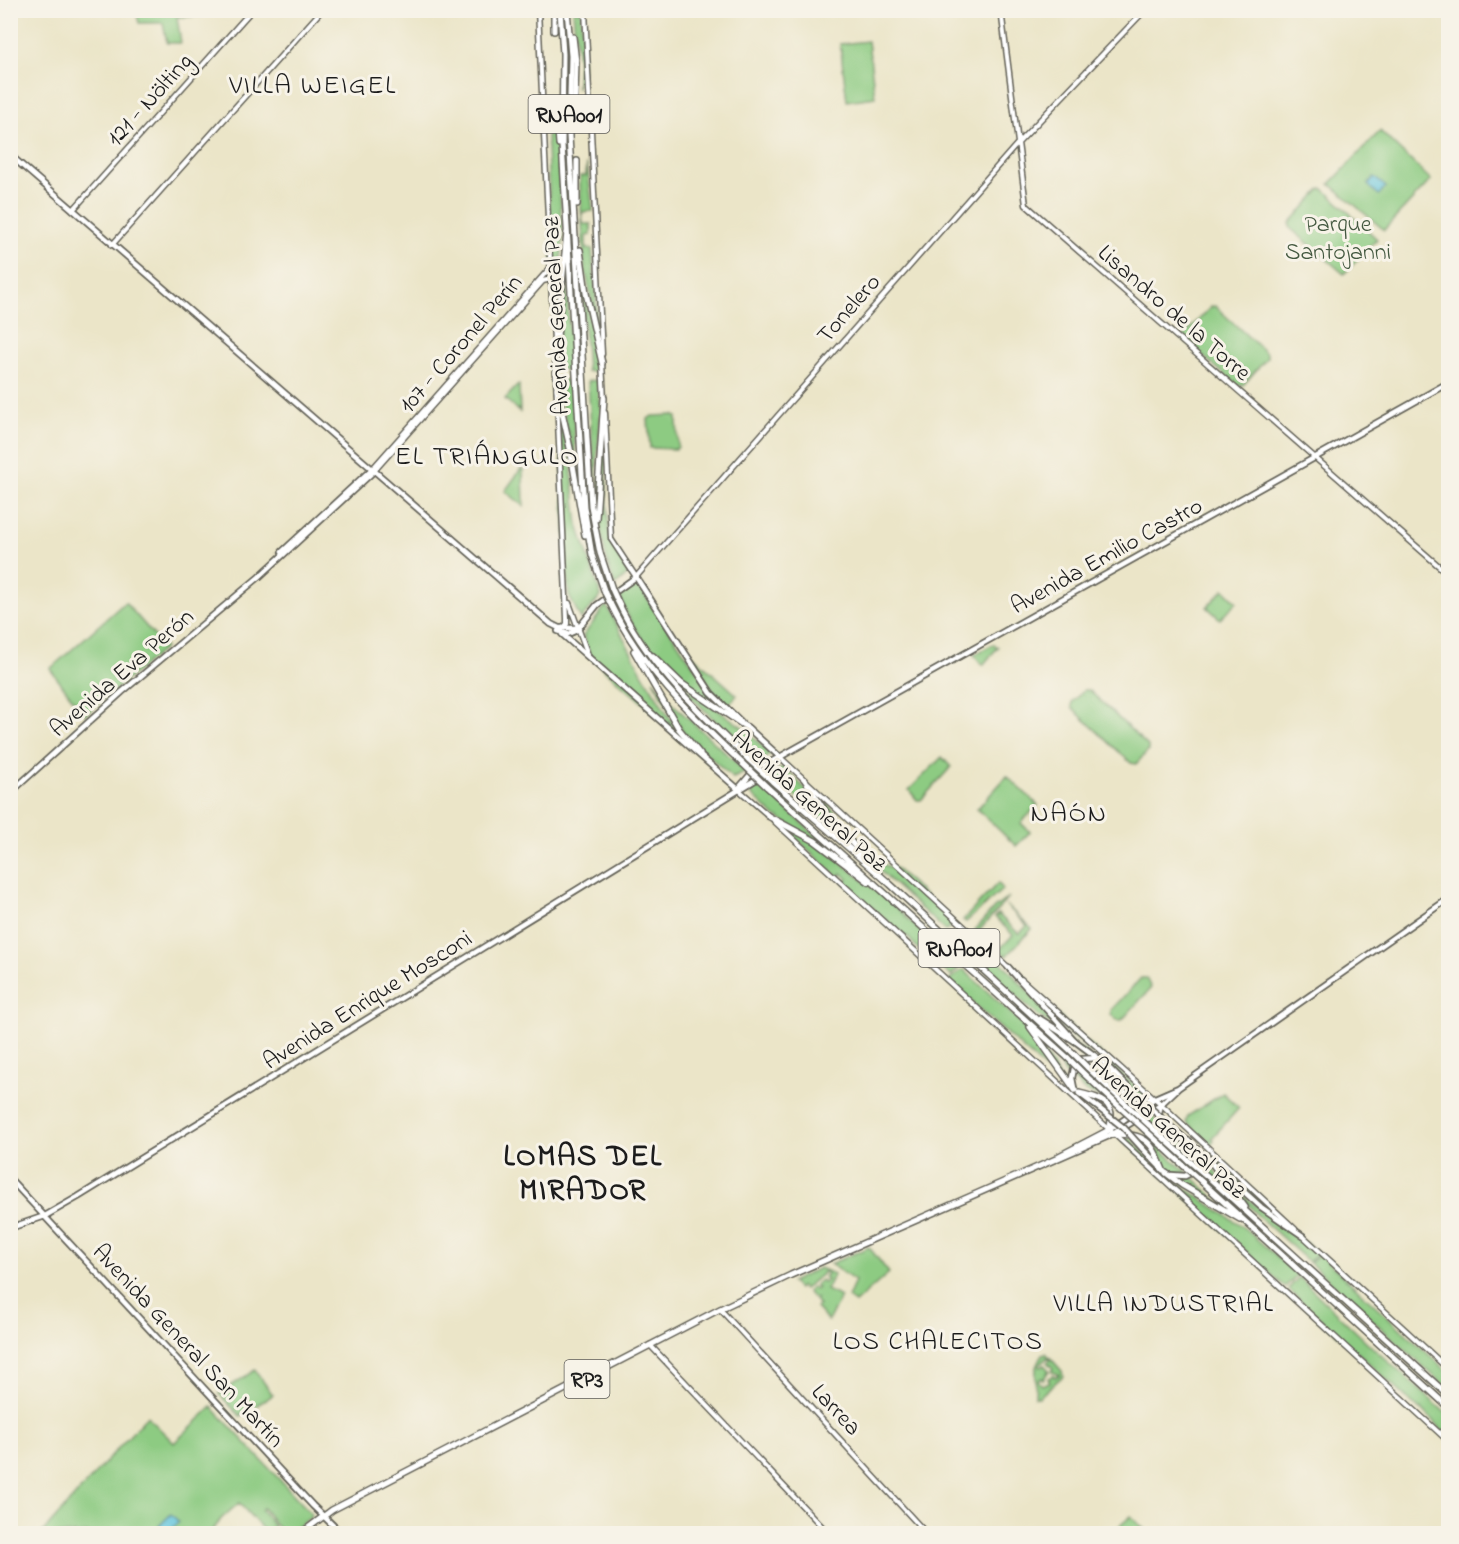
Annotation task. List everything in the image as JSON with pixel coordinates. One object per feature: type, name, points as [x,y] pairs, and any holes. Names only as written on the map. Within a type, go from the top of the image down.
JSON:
[{"type":"highway","points":[[554,10],[554,31]]},
{"type":"highway","name":"Avenida General Paz","points":[[560,10],[563,48],[561,124],[584,507],[592,555],[605,593],[627,636],[664,687],[766,786],[1022,1016],[1449,1407]]},
{"type":"highway","points":[[568,10],[576,62],[575,98]]},
{"type":"highway","name":"Avenida General Paz","points":[[568,10],[571,56],[568,125],[576,220],[591,506],[600,553],[612,589],[639,641],[671,683],[749,760],[890,884],[1127,1105],[1449,1395]]},
{"type":"highway","points":[[556,101],[557,130],[565,171]]},
{"type":"highway","points":[[577,160],[576,220],[586,293],[602,363]]},
{"type":"highway","points":[[555,357],[568,222]]},
{"type":"highway","points":[[557,389],[581,520],[592,555]]},
{"type":"highway","points":[[600,553],[596,507],[604,398]]},
{"type":"highway","points":[[627,636],[638,660],[679,729],[699,754]]},
{"type":"highway","points":[[639,641],[681,682],[749,729]]},
{"type":"highway","points":[[805,780],[828,816],[890,884]]},
{"type":"highway","points":[[768,816],[816,841],[891,897]]},
{"type":"highway","points":[[1029,1012],[1075,1041]]},
{"type":"highway","points":[[1022,1016],[1077,1091],[1096,1097],[1109,1105],[1112,1116],[1111,1132],[1143,1137],[1152,1146],[1165,1172],[1254,1228]]},
{"type":"highway","name":"RP3","points":[[300,1533],[323,1515],[720,1310],[791,1275],[1111,1132]]},
{"type":"highway","points":[[1211,1162],[1258,1222]]},
{"type":"main road","points":[[10,155],[551,624],[560,630],[579,628]]},
{"type":"main road","name":"Avenida Emilio Castro","points":[[762,767],[1449,383]]},
{"type":"main road","name":"Avenida Eva Perón","points":[[10,793],[255,578],[374,469]]},
{"type":"main road","name":"Tonelero","points":[[579,628],[597,605],[636,577]]},
{"type":"main road","name":"Avenida General Paz","points":[[636,577],[711,693],[781,758]]},
{"type":"main road","name":"Avenida General Paz","points":[[560,630],[589,659],[738,789]]},
{"type":"main road","name":"Avenida Emilio Castro","points":[[767,771],[781,758]]},
{"type":"main road","points":[[738,789],[750,775]]},
{"type":"main road","points":[[738,789],[755,780]]},
{"type":"main road","name":"Avenida Enrique Mosconi","points":[[10,1228],[45,1216],[221,1111],[738,789]]},
{"type":"main road","points":[[1111,1132],[1161,1104],[1178,1088],[1449,899]]},
{"type":"main road","points":[[1008,967],[1075,1041],[1108,1066],[1170,1126],[1196,1146],[1240,1191],[1304,1236]]},
{"type":"main road","points":[[1102,1061],[1089,1057],[1077,1062],[1072,1072],[1077,1091],[1124,1128],[1165,1172],[1179,1177],[1193,1172],[1198,1159],[1196,1146]]},
{"type":"main road","points":[[1108,1066],[1124,1095],[1134,1099],[1155,1098]]},
{"type":"main road","points":[[1111,1132],[1155,1098],[1178,1088]]},
{"type":"main road","points":[[1161,1104],[1158,1116],[1162,1128],[1170,1135],[1191,1142]]},
{"type":"main road","name":"Avenida General San Martín","points":[[10,1179],[342,1533]]},
{"type":"street","name":"121 - Nölting","points":[[73,210],[252,10]]},
{"type":"street","points":[[112,245],[322,10]]},
{"type":"street","points":[[538,10],[557,389]]},
{"type":"street","name":"Avenida General Paz","points":[[585,10],[612,539],[636,577]]},
{"type":"street","name":"Lisandro de la Torre","points":[[1001,10],[1026,205],[1449,574]]},
{"type":"street","name":"Tonelero","points":[[636,577],[1017,143],[1145,10]]},
{"type":"street","name":"107 - Coronel Perín","points":[[374,469],[550,268]]},
{"type":"street","name":"107 - Coronel Perín","points":[[374,469],[499,329],[543,282],[551,279]]},
{"type":"street","points":[[560,415],[567,599],[567,622],[560,630]]},
{"type":"street","points":[[567,599],[589,659]]},
{"type":"street","name":"Avenida General Paz","points":[[781,758],[1449,1369]]},
{"type":"street","name":"Avenida General Paz","points":[[738,789],[1449,1441]]},
{"type":"street","name":"Larrea","points":[[720,1310],[927,1533]]},
{"type":"street","points":[[650,1345],[829,1533]]},
{"type":"green space","points":[[136,11],[200,11],[201,16],[177,17],[181,43],[167,43],[163,23],[139,23]]},
{"type":"green space","points":[[573,11],[581,11],[583,73],[577,88],[578,61]]},
{"type":"green space","points":[[868,41],[875,97],[847,101],[840,44]]},
{"type":"green space","points":[[554,105],[563,240],[555,326],[547,148],[548,115]]},
{"type":"green space","points":[[1380,131],[1431,180],[1384,230],[1330,184]]},
{"type":"green space","points":[[587,164],[593,211],[582,212],[583,224],[591,224],[591,235],[586,236],[586,249],[592,249],[599,336],[584,264],[580,176],[586,176]]},
{"type":"green space","name":"Parque Santojanni","points":[[1321,189],[1324,189],[1377,239],[1344,274],[1290,228],[1290,223]]},
{"type":"green space","points":[[566,265],[571,370],[562,370],[559,350]]},
{"type":"green space","points":[[581,279],[597,355],[597,369],[594,372],[587,371]]},
{"type":"green space","points":[[1215,306],[1267,354],[1267,358],[1243,385],[1238,386],[1184,340],[1184,335],[1211,307]]},
{"type":"green space","points":[[562,380],[572,380],[576,468],[562,405]]},
{"type":"green space","points":[[597,380],[601,408],[595,487],[588,381]]},
{"type":"green space","points":[[519,385],[520,412],[505,399]]},
{"type":"green space","points":[[674,415],[677,417],[678,447],[676,449],[650,448],[648,419],[652,416]]},
{"type":"green space","points":[[560,419],[571,464],[578,525],[601,596],[581,619],[569,596],[568,587]]},
{"type":"green space","points":[[604,425],[609,539],[628,574],[615,586],[603,545],[599,506]]},
{"type":"green space","points":[[521,469],[523,470],[524,506],[505,491]]},
{"type":"green space","points":[[634,584],[640,588],[722,707],[674,674],[636,630],[619,595]]},
{"type":"green space","points":[[1224,589],[1237,602],[1220,619],[1207,607]]},
{"type":"green space","points":[[125,602],[165,648],[85,715],[50,669]]},
{"type":"green space","points":[[606,605],[644,676],[681,736],[591,658],[583,636]]},
{"type":"green space","points":[[993,644],[998,647],[983,665],[974,655]]},
{"type":"green space","points":[[688,651],[737,695],[728,706],[716,695]]},
{"type":"green space","points":[[672,678],[741,726],[771,754],[758,763]]},
{"type":"green space","points":[[653,680],[674,705],[746,772],[733,778],[684,733]]},
{"type":"green space","points":[[1084,690],[1089,690],[1148,746],[1148,751],[1136,764],[1131,763],[1072,708],[1072,702]]},
{"type":"green space","points":[[942,757],[951,767],[921,800],[917,800],[909,790]]},
{"type":"green space","points":[[783,767],[811,794],[845,838],[770,775]]},
{"type":"green space","points":[[1007,776],[1038,805],[1021,823],[1030,832],[1016,846],[977,809]]},
{"type":"green space","points":[[758,783],[834,852],[772,814],[750,793],[752,787]]},
{"type":"green space","points":[[818,795],[839,816],[847,831],[884,865],[895,868],[954,922],[946,931],[857,848],[827,812]]},
{"type":"green space","points":[[786,829],[803,836],[830,853],[898,909],[958,969],[951,976],[845,883],[848,879],[842,873],[838,877]]},
{"type":"green space","points":[[998,883],[1003,889],[966,922],[963,920]]},
{"type":"green space","points":[[1009,897],[977,933],[975,930],[994,908]]},
{"type":"green space","points":[[1006,905],[1032,929],[1006,956],[999,950],[1013,935],[995,917],[998,914],[1019,934],[1027,926]]},
{"type":"green space","points":[[983,945],[1007,968],[1067,1035],[1037,1015],[975,957]]},
{"type":"green space","points":[[963,969],[1030,1031],[1068,1090],[949,981]]},
{"type":"green space","points":[[1141,978],[1146,978],[1151,988],[1122,1020],[1117,1020],[1111,1014],[1111,1010]]},
{"type":"green space","points":[[1037,996],[1145,1094],[1140,1097],[1101,1057],[1071,1035]]},
{"type":"green space","points":[[1055,1032],[1090,1054],[1080,1056]]},
{"type":"green space","points":[[1050,1049],[1070,1066],[1069,1079]]},
{"type":"green space","points":[[1084,1060],[1098,1063],[1120,1093],[1141,1105],[1136,1109]]},
{"type":"green space","points":[[1075,1071],[1106,1100],[1083,1090],[1074,1079]]},
{"type":"green space","points":[[1223,1093],[1239,1108],[1212,1138],[1214,1141],[1210,1145],[1186,1122],[1188,1116]]},
{"type":"green space","points":[[1152,1115],[1163,1132],[1192,1147],[1195,1161],[1147,1119]]},
{"type":"green space","points":[[1129,1137],[1162,1173],[1241,1225],[1297,1275],[1285,1287],[1123,1140]]},
{"type":"green space","points":[[1149,1139],[1188,1173],[1176,1175],[1170,1172]]},
{"type":"green space","points":[[1208,1151],[1279,1217],[1237,1185]]},
{"type":"green space","points":[[1202,1155],[1230,1191],[1200,1165]]},
{"type":"green space","points":[[1192,1177],[1222,1205],[1179,1180]]},
{"type":"green space","points":[[1232,1185],[1318,1252],[1309,1262],[1259,1217]]},
{"type":"green space","points":[[869,1247],[889,1273],[855,1303],[848,1298],[855,1281],[830,1264]]},
{"type":"green space","points":[[1319,1254],[1448,1372],[1448,1389],[1310,1263]]},
{"type":"green space","points":[[819,1268],[834,1274],[826,1290],[841,1297],[828,1321],[816,1308],[819,1305],[815,1300],[817,1298],[813,1298],[807,1292],[812,1287],[815,1290],[818,1288],[815,1285],[821,1280],[824,1283],[827,1280],[824,1277],[827,1274],[824,1272],[804,1289],[801,1286],[798,1289],[791,1282]]},
{"type":"green space","points":[[1299,1277],[1373,1348],[1448,1415],[1448,1437],[1422,1409],[1420,1410],[1288,1289]]},
{"type":"green space","points":[[1046,1353],[1062,1371],[1063,1376],[1039,1397],[1035,1397],[1036,1367],[1042,1354]],"holes":[[[1048,1357],[1050,1360],[1047,1362],[1053,1368],[1051,1371],[1059,1375],[1055,1377],[1053,1375],[1048,1379],[1050,1382],[1042,1385],[1038,1381],[1041,1378],[1043,1380],[1049,1370],[1044,1365],[1041,1367],[1039,1365]]]},
{"type":"green space","points":[[255,1370],[273,1395],[240,1416],[219,1394]]},
{"type":"green space","points":[[212,1407],[310,1512],[311,1517],[289,1533],[282,1533],[263,1508],[261,1510],[274,1526],[266,1533],[239,1503],[221,1519],[211,1533],[41,1534],[147,1416],[174,1443]]},
{"type":"green space","points":[[1130,1517],[1148,1533],[1111,1533]]},
{"type":"water","points":[[1374,177],[1386,187],[1379,195],[1368,185]]},
{"type":"water","points":[[171,1514],[179,1522],[167,1533],[159,1526]]},
{"type":"district","name":"VILLA WEIGEL","points":[[313,84]]},
{"type":"district","name":"EL TRIÁNGULO","points":[[487,455]]},
{"type":"district","name":"NAÓN","points":[[1069,812]]},
{"type":"district","name":"LOMAS DEL MIRADOR","points":[[583,1172]]},
{"type":"district","name":"VILLA INDUSTRIAL","points":[[1164,1302]]},
{"type":"district","name":"LOS CHALECITOS","points":[[938,1340]]}]
